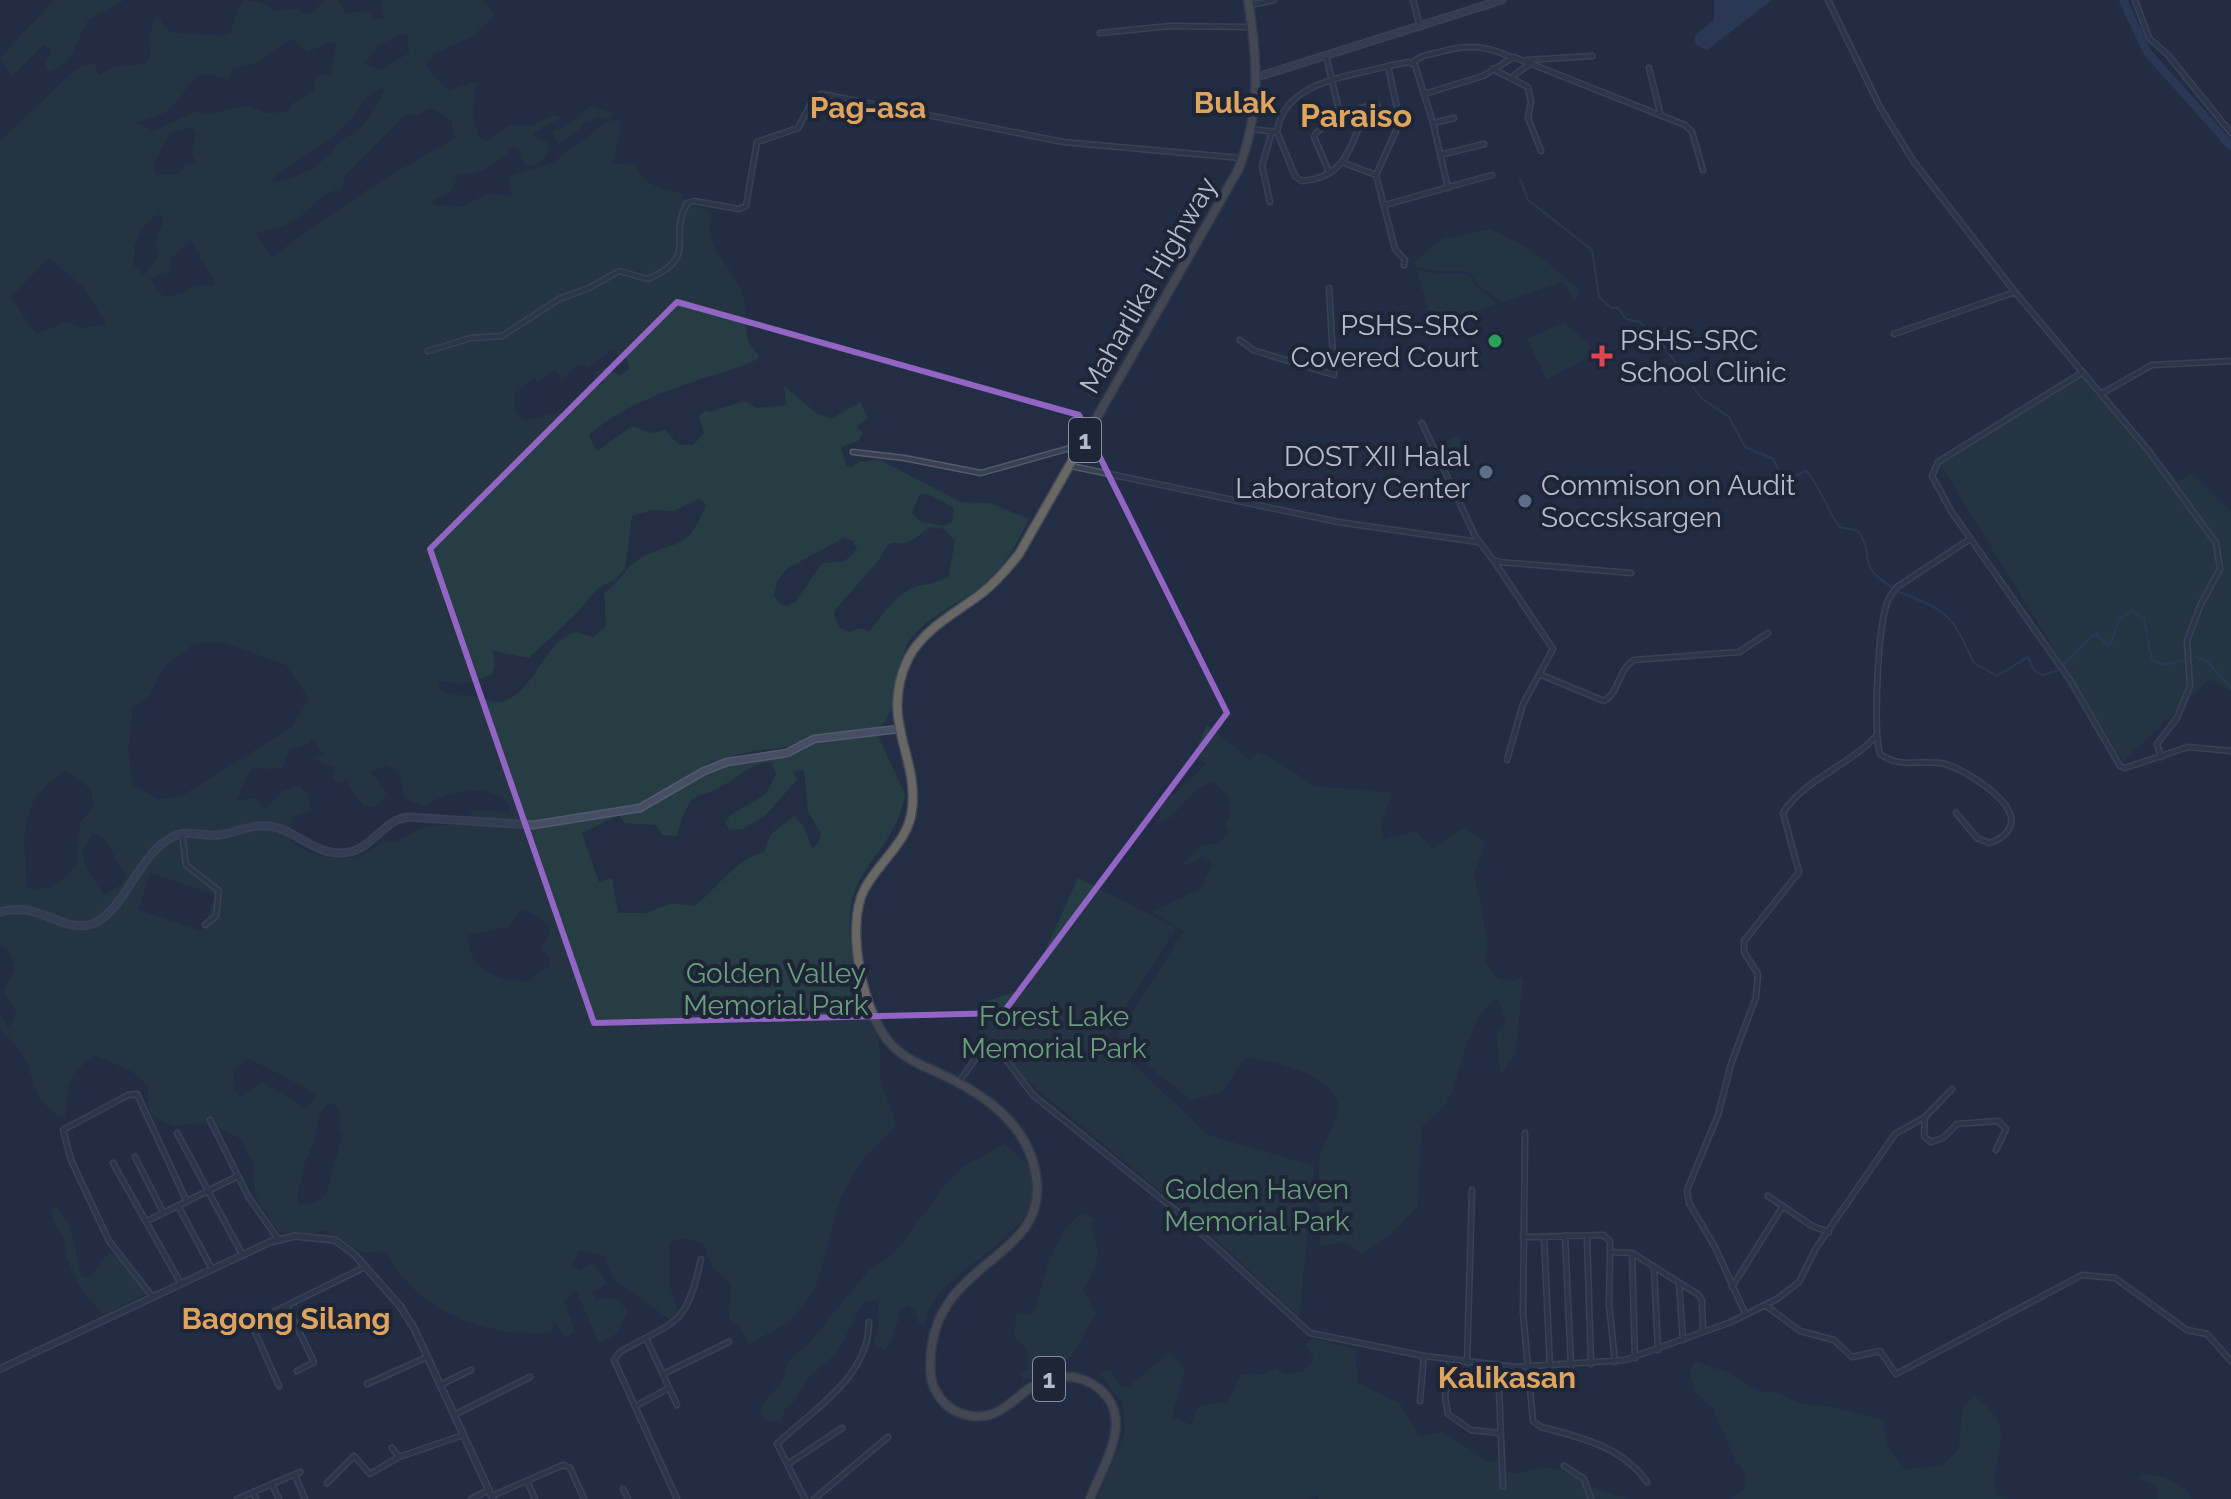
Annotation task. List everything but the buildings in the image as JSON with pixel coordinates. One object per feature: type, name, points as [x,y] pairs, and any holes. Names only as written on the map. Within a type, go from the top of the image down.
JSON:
[{"type":"highway","name":"Maharlika Highway","points":[[959,1082],[907,1057],[889,1043],[875,1017],[857,952],[858,908],[864,890],[905,834],[911,817],[912,795],[898,729],[898,690],[912,651],[932,630],[982,593],[1011,565],[1225,197],[1243,158],[1251,129],[1257,77],[1248,3]]},
{"type":"highway","name":"1","points":[[959,1082],[992,1102],[1016,1129],[1034,1166],[1037,1203],[1032,1220],[1022,1235],[968,1278],[949,1300],[932,1345],[933,1385],[949,1407],[981,1417],[998,1414],[1045,1380],[1072,1377],[1096,1387],[1114,1407],[1117,1425],[1112,1449],[1090,1499]]},
{"type":"main road","points":[[1257,77],[1502,0]]},
{"type":"main road","points":[[0,912],[25,908],[73,923],[96,922],[111,909],[151,852],[182,833],[216,835],[248,826],[269,826],[322,851],[338,853],[363,849],[391,822],[407,817],[515,825],[548,824],[640,808],[704,771],[727,762],[787,753],[814,739],[898,729]]},
{"type":"street","points":[[1248,3],[1274,0]]},
{"type":"street","points":[[1413,0],[1420,27]]},
{"type":"street","points":[[1828,0],[1880,107],[1914,162],[2015,292],[2156,461],[2220,553],[2220,569],[2200,606],[2187,641],[2190,686],[2177,718],[2157,744],[2161,757]]},
{"type":"street","points":[[2135,0],[2149,38],[2168,55],[2231,133]]},
{"type":"street","points":[[1100,33],[1170,26],[1252,27]]},
{"type":"street","points":[[1270,202],[1262,166],[1281,117],[1295,97],[1333,82],[1388,66],[1412,63],[1419,57],[1463,45],[1489,48],[1524,60],[1689,127],[1703,170]]},
{"type":"street","points":[[1326,56],[1340,114],[1359,127]]},
{"type":"street","points":[[1524,60],[1592,56]]},
{"type":"street","points":[[1424,94],[1476,79],[1511,57]]},
{"type":"street","points":[[1412,63],[1433,123],[1448,188]]},
{"type":"street","points":[[1512,77],[1531,63]]},
{"type":"street","points":[[1388,66],[1400,122],[1376,175],[1395,249],[1405,260],[1404,265]]},
{"type":"street","points":[[1649,68],[1660,113]]},
{"type":"street","points":[[1493,69],[1528,87],[1531,102],[1528,118],[1541,151]]},
{"type":"street","points":[[428,351],[471,338],[502,336],[559,299],[589,288],[619,271],[648,279],[672,265],[678,259],[681,217],[687,203],[694,201],[739,209],[746,206],[759,139],[795,131],[813,100],[822,94],[1063,142],[1243,158]]},
{"type":"street","points":[[1329,172],[1314,136],[1340,114],[1377,105]]},
{"type":"street","points":[[1275,132],[1296,178],[1306,181],[1344,163],[1368,106]]},
{"type":"street","points":[[1433,123],[1454,118]]},
{"type":"street","points":[[1251,129],[1275,132]]},
{"type":"street","points":[[1440,155],[1484,144]]},
{"type":"street","points":[[1344,163],[1376,175]]},
{"type":"street","points":[[1385,205],[1492,175]]},
{"type":"street","points":[[1240,340],[1253,350],[1334,375],[1329,288]]},
{"type":"street","points":[[1894,334],[2015,292]]},
{"type":"street","points":[[2101,394],[2152,365],[2231,361]]},
{"type":"street","points":[[2083,372],[1934,467],[1935,482],[1970,539],[2070,680],[2120,766],[2125,768],[2191,747],[2231,751]]},
{"type":"street","points":[[1422,423],[1479,541],[1553,646],[1552,654],[1523,704],[1507,760]]},
{"type":"street","points":[[853,452],[981,473],[1083,444]]},
{"type":"street","points":[[1071,466],[1338,522],[1474,543],[1479,541]]},
{"type":"street","points":[[1956,813],[1977,838],[1989,843],[2003,837],[2011,825],[2009,812],[1977,780],[1946,764],[1905,765],[1891,760],[1880,754],[1877,735],[1884,618],[1890,597],[1897,587],[1970,539]]},
{"type":"street","points":[[1494,561],[1631,573]]},
{"type":"street","points":[[1539,674],[1604,701],[1613,694],[1625,668],[1634,660],[1739,652],[1768,633]]},
{"type":"street","points":[[1745,1313],[1715,1247],[1689,1203],[1687,1190],[1718,1115],[1731,1064],[1756,997],[1758,974],[1744,952],[1744,941],[1799,872],[1782,822],[1785,809],[1877,735]]},
{"type":"street","points":[[182,833],[186,865],[219,891],[216,916],[205,925]]},
{"type":"street","points":[[959,1082],[980,1052],[997,1050],[1033,1095],[1179,1213],[1302,1328],[1329,1339],[1424,1356],[1528,1368],[1635,1358],[1765,1305],[1799,1282],[1816,1248],[1895,1134],[1925,1117],[1952,1089]]},
{"type":"street","points":[[151,1295],[109,1241],[71,1160],[61,1134],[63,1130],[128,1095],[137,1094],[187,1202]]},
{"type":"street","points":[[1925,1117],[1924,1136],[1931,1142],[1943,1138],[1957,1124],[1998,1121],[2006,1129],[2006,1134],[1996,1150]]},
{"type":"street","points":[[210,1120],[238,1176],[278,1239]]},
{"type":"street","points":[[177,1133],[242,1254]]},
{"type":"street","points":[[1525,1133],[1523,1237],[1531,1416],[1536,1425],[1606,1447],[1633,1465],[1647,1482]]},
{"type":"street","points":[[135,1157],[164,1212]]},
{"type":"street","points":[[113,1163],[180,1282]]},
{"type":"street","points":[[147,1221],[238,1176]]},
{"type":"street","points":[[1467,1363],[1472,1190]]},
{"type":"street","points":[[1768,1196],[1817,1229],[1829,1232]]},
{"type":"street","points":[[178,1206],[211,1267]]},
{"type":"street","points":[[1732,1287],[1783,1206]]},
{"type":"street","points":[[1565,1235],[1571,1366]]},
{"type":"street","points":[[1587,1236],[1591,1364]]},
{"type":"street","points":[[1523,1237],[1608,1237],[1615,1362]]},
{"type":"street","points":[[1544,1237],[1550,1367]]},
{"type":"street","points":[[0,1369],[151,1295],[278,1239],[335,1240],[366,1267],[407,1315],[491,1495]]},
{"type":"street","points":[[1610,1252],[1632,1253],[1702,1299],[1703,1332]]},
{"type":"street","points":[[1632,1253],[1635,1358]]},
{"type":"street","points":[[677,1499],[615,1357],[672,1324],[690,1305],[701,1259]]},
{"type":"street","points":[[279,1386],[251,1324],[366,1267]]},
{"type":"street","points":[[1654,1268],[1658,1350]]},
{"type":"street","points":[[1765,1305],[1800,1331],[1834,1340],[1854,1358],[1880,1351],[1896,1374],[1942,1352],[2074,1276],[2106,1275],[2187,1330],[2207,1334],[2231,1361]]},
{"type":"street","points":[[1679,1284],[1683,1340]]},
{"type":"street","points":[[287,1306],[314,1362],[297,1371]]},
{"type":"street","points":[[805,1499],[777,1444],[828,1401],[850,1374],[866,1347],[869,1322]]},
{"type":"street","points":[[646,1338],[677,1405]]},
{"type":"street","points":[[663,1375],[729,1342]]},
{"type":"street","points":[[1420,1401],[1424,1356]]},
{"type":"street","points":[[367,1384],[427,1357]]},
{"type":"street","points":[[1450,1360],[1445,1397],[1448,1414],[1471,1430],[1500,1433]]},
{"type":"street","points":[[1498,1366],[1503,1486]]},
{"type":"street","points":[[440,1385],[471,1370]]},
{"type":"street","points":[[454,1415],[530,1377]]},
{"type":"street","points":[[636,1406],[669,1388]]},
{"type":"street","points":[[788,1464],[842,1428]]},
{"type":"street","points":[[327,1483],[352,1456],[357,1457],[371,1475],[399,1457],[463,1435]]},
{"type":"street","points":[[814,1499],[888,1437]]},
{"type":"street","points":[[392,1448],[399,1457]]},
{"type":"street","points":[[471,1499],[491,1495],[566,1465],[584,1499]]},
{"type":"street","points":[[1564,1466],[1584,1479],[1591,1499]]},
{"type":"street","points":[[237,1499],[297,1473],[305,1499]]},
{"type":"street","points":[[527,1481],[535,1499]]},
{"type":"street","points":[[272,1485],[279,1499]]},
{"type":"street","points":[[623,1489],[628,1499]]},
{"type":"street","points":[[253,1492],[256,1499]]},
{"type":"highlighted area","points":[[677,302],[1079,415],[1227,713],[1003,1013],[594,1023],[430,549]]},
{"type":"green space","points":[[54,0],[124,0],[88,20],[74,50],[57,68],[49,71],[45,64],[52,51],[44,45],[12,77],[0,58]]},
{"type":"green space","name":"Golden Valley Memorial Park","points":[[244,0],[260,2],[275,11],[298,8],[301,13],[309,14],[326,0],[338,0],[345,13],[370,11],[374,20],[384,17],[381,1],[386,0],[482,0],[496,15],[474,35],[434,54],[425,66],[449,91],[477,81],[472,113],[479,138],[487,141],[510,125],[530,126],[554,115],[561,118],[532,134],[549,144],[544,157],[537,164],[524,165],[519,151],[513,147],[488,167],[474,173],[458,174],[451,192],[431,201],[434,205],[460,207],[488,194],[513,196],[508,176],[552,163],[607,122],[618,119],[621,128],[612,164],[634,163],[647,181],[660,188],[682,193],[692,205],[708,209],[712,214],[709,225],[713,245],[738,283],[747,338],[759,358],[656,395],[627,409],[589,435],[597,451],[632,426],[652,433],[665,430],[679,445],[693,445],[704,433],[699,416],[706,410],[710,412],[744,401],[757,408],[786,405],[784,386],[815,412],[831,419],[860,402],[868,418],[857,426],[863,433],[858,441],[841,447],[846,465],[851,467],[861,461],[880,460],[961,502],[990,503],[1029,519],[1009,555],[991,578],[924,625],[909,642],[888,716],[875,729],[905,794],[894,827],[853,896],[850,931],[855,965],[879,1044],[882,1086],[896,1126],[861,1161],[840,1199],[816,1287],[791,1321],[749,1344],[739,1327],[729,1319],[731,1284],[713,1268],[703,1243],[682,1238],[669,1243],[669,1285],[678,1312],[670,1319],[617,1281],[605,1256],[579,1250],[572,1265],[579,1271],[594,1263],[607,1283],[592,1292],[596,1300],[614,1299],[628,1312],[612,1337],[599,1343],[576,1290],[564,1301],[575,1332],[565,1338],[555,1322],[550,1333],[529,1333],[487,1328],[467,1321],[448,1313],[414,1289],[387,1253],[362,1252],[326,1230],[309,1234],[279,1232],[255,1195],[253,1163],[241,1139],[217,1127],[198,1123],[174,1126],[154,1117],[150,1112],[147,1085],[133,1072],[95,1055],[74,1074],[66,1114],[61,1117],[42,1102],[24,1058],[0,1030],[0,1015],[8,1028],[17,1014],[4,992],[15,969],[8,949],[0,945],[0,141],[75,70],[94,62],[98,76],[113,67],[144,64],[151,55],[150,32],[155,19],[159,18],[169,32],[230,34],[239,5]],"holes":[[[400,34],[408,36],[409,53],[381,70],[365,64],[377,47]],[[291,38],[308,52],[330,42],[337,44],[330,75],[317,75],[314,90],[292,104],[288,112],[266,113],[247,106],[206,114],[195,112],[154,131],[135,122],[170,109],[198,76],[214,75],[227,80],[234,68],[255,64]],[[385,88],[368,119],[355,132],[340,140],[319,163],[300,174],[269,183],[336,134],[367,97]],[[435,109],[451,120],[455,138],[379,182],[271,257],[255,233],[284,226],[307,212],[323,195],[342,188],[344,177],[405,115]],[[191,128],[196,132],[192,151],[195,162],[183,166],[180,174],[155,175],[154,163],[170,133]],[[158,214],[164,218],[155,242],[160,254],[144,275],[134,266],[138,237]],[[191,240],[216,285],[188,287],[183,293],[164,297],[149,279],[168,272],[172,257]],[[49,258],[82,286],[107,324],[81,328],[66,322],[36,334],[11,297]],[[611,350],[627,359],[630,369],[619,375],[606,367],[594,373],[605,382],[576,398],[566,411],[525,420],[516,413],[515,394],[534,377],[538,382],[555,370],[562,379],[579,364],[588,368]],[[920,494],[928,494],[954,508],[952,522],[945,526],[921,522],[912,513]],[[699,499],[706,505],[699,521],[685,539],[636,561],[604,592],[606,626],[593,637],[577,632],[566,636],[515,695],[496,702],[451,694],[438,687],[440,681],[465,684],[491,675],[495,668],[493,651],[529,658],[577,613],[598,588],[614,580],[625,569],[632,516],[652,510],[674,511]],[[930,527],[944,529],[955,541],[948,577],[903,593],[869,631],[859,628],[850,632],[840,628],[834,617],[835,610],[888,546],[914,539]],[[844,538],[853,541],[857,549],[845,561],[822,563],[795,602],[787,606],[779,603],[774,596],[777,581],[788,568]],[[195,643],[226,643],[286,665],[309,699],[291,728],[182,796],[158,800],[133,785],[128,752],[133,707],[150,695],[163,668]],[[312,739],[323,754],[312,759],[336,768],[333,777],[338,785],[347,778],[349,788],[364,806],[376,806],[387,794],[371,772],[387,765],[399,772],[405,798],[423,806],[456,792],[479,790],[500,797],[510,805],[509,812],[475,810],[461,823],[425,827],[395,842],[384,840],[360,855],[324,857],[288,838],[293,817],[311,810],[307,793],[299,785],[282,791],[265,809],[257,798],[236,801],[251,768],[282,769],[290,749],[308,744]],[[790,747],[793,753],[789,758],[756,759],[712,769],[692,778],[660,801],[630,809],[710,762],[752,751]],[[771,762],[776,774],[766,794],[730,815],[725,823],[730,830],[743,829],[765,816],[797,780],[793,771],[804,770],[808,812],[821,834],[818,844],[812,848],[804,827],[794,816],[771,834],[764,852],[745,860],[694,906],[671,903],[646,913],[618,913],[612,878],[599,882],[582,833],[619,815],[624,823],[656,825],[662,835],[677,836],[691,801],[721,787],[741,773]],[[65,771],[90,788],[94,806],[80,823],[77,862],[66,877],[50,888],[29,889],[26,881],[24,844],[31,808],[44,788]],[[93,833],[105,839],[126,877],[121,885],[104,895],[86,868],[82,851]],[[150,873],[215,895],[203,931],[138,910]],[[521,910],[533,914],[549,926],[548,938],[540,947],[550,958],[548,967],[528,981],[495,976],[486,972],[473,957],[468,935],[508,927]],[[247,1059],[251,1060],[311,1092],[315,1095],[314,1101],[304,1107],[262,1082],[242,1097],[234,1090],[233,1072]],[[334,1103],[340,1111],[339,1129],[343,1132],[326,1196],[310,1205],[299,1204],[297,1199],[306,1159],[315,1141],[319,1114],[327,1105]]]},
{"type":"green space","points":[[592,106],[613,113],[611,118],[603,120],[596,116],[591,122],[585,121],[581,128],[559,143],[552,134],[554,130],[559,130]]},
{"type":"green space","points":[[1490,229],[1530,249],[1580,290],[1575,300],[1562,282],[1501,302],[1477,284],[1469,271],[1436,271],[1416,267],[1414,262],[1442,239]]},
{"type":"green space","points":[[1417,269],[1437,274],[1469,274],[1476,286],[1498,304],[1433,327]]},
{"type":"green space","points":[[1564,322],[1588,343],[1590,352],[1585,359],[1547,379],[1527,339]]},
{"type":"green space","points":[[2083,372],[2179,482],[2192,473],[2231,512],[2231,691],[2210,679],[2123,761],[1940,464]]},
{"type":"green space","points":[[1458,435],[1469,456],[1452,465],[1442,444]]},
{"type":"green space","points":[[1207,725],[1250,760],[1258,752],[1314,786],[1392,793],[1381,823],[1383,840],[1416,831],[1432,849],[1463,828],[1485,841],[1474,873],[1488,943],[1485,963],[1499,979],[1514,981],[1523,977],[1515,1055],[1501,1074],[1496,1033],[1506,1023],[1498,998],[1488,1005],[1473,1030],[1446,1104],[1422,1125],[1417,1207],[1394,1231],[1363,1254],[1342,1242],[1320,1246],[1320,1159],[1336,1119],[1338,1104],[1332,1092],[1321,1082],[1290,1067],[1245,1057],[1222,1092],[1192,1100],[1160,1076],[1118,1035],[1184,931],[1151,912],[1200,889],[1212,865],[1204,856],[1185,866],[1183,863],[1202,845],[1218,844],[1229,833],[1225,824],[1230,814],[1228,796],[1213,782],[1197,791],[1159,824],[1161,806],[1205,765],[1195,751]]},
{"type":"green space","name":"Forest Lake Memorial Park","points":[[1078,878],[1176,928],[1106,1038],[1208,1135],[1314,1166],[1299,1317],[1204,1227],[1025,1079],[1001,1046],[979,1048],[983,1002],[1028,988]]},
{"type":"green space","points":[[1005,1144],[1030,1170],[1033,1194],[1026,1215],[1010,1233],[948,1284],[933,1303],[925,1324],[919,1324],[915,1311],[908,1306],[901,1310],[892,1339],[884,1350],[873,1343],[878,1332],[879,1299],[863,1302],[837,1353],[808,1378],[794,1402],[785,1408],[781,1421],[768,1421],[761,1414],[762,1405],[783,1380],[788,1362],[813,1339],[867,1272],[894,1254],[948,1182],[963,1167]]},
{"type":"green space","points":[[57,1207],[70,1227],[82,1277],[89,1278],[110,1252],[126,1265],[145,1294],[102,1315],[79,1285],[66,1257],[66,1244],[53,1219],[52,1208]]},
{"type":"green space","points":[[1084,1213],[1094,1219],[1091,1229],[1097,1246],[1097,1260],[1083,1290],[1096,1313],[1071,1357],[1034,1379],[1023,1379],[1020,1373],[1029,1369],[1027,1350],[1014,1336],[1017,1312],[1030,1315],[1035,1309],[1058,1242],[1073,1220]]},
{"type":"green space","points":[[1312,1339],[1355,1349],[1358,1383],[1400,1404],[1420,1437],[1441,1432],[1487,1462],[1504,1458],[1506,1471],[1514,1474],[1541,1467],[1561,1470],[1593,1488],[1629,1499],[1319,1499],[1317,1495],[1309,1499],[1097,1499],[1125,1433],[1123,1404],[1099,1372],[1110,1370],[1121,1386],[1128,1387],[1170,1352],[1185,1368],[1172,1417],[1191,1425],[1199,1406],[1228,1401],[1241,1375],[1264,1374],[1276,1368],[1284,1374],[1304,1371],[1314,1360],[1306,1344]]},
{"type":"green space","points":[[1694,1361],[1727,1372],[1761,1392],[1779,1393],[1800,1404],[1827,1406],[1883,1420],[1888,1448],[1905,1469],[1942,1466],[1959,1449],[1962,1411],[1974,1396],[1998,1420],[2001,1432],[1995,1480],[1997,1495],[2010,1499],[1731,1499],[1744,1490],[1746,1474],[1735,1459],[1713,1408],[1696,1393],[1690,1375]]},
{"type":"green space","points":[[2142,1474],[2171,1480],[2192,1499],[2156,1499],[2159,1493],[2151,1482],[2137,1479]]},
{"type":"water","points":[[1714,0],[1772,0],[1707,50],[1695,44],[1695,35],[1714,20]]},
{"type":"waterway","points":[[2123,0],[2147,52],[2231,146]]},
{"type":"waterway","points":[[1520,179],[1528,200],[1592,250],[1599,297],[1611,308],[1618,308],[1626,319],[1640,322],[1660,341],[1701,398],[1729,417],[1745,447],[1773,459],[1783,478],[1789,479],[1806,471],[1837,524],[1859,532],[1870,566],[1893,588]]},
{"type":"waterway","points":[[1899,592],[1939,610],[1954,624],[1974,663],[1997,676],[2028,657],[2034,670],[2042,675],[2057,671]]},
{"type":"waterway","points":[[2063,665],[2093,635],[2097,634],[2107,645],[2111,643],[2119,619],[2132,611],[2144,619],[2152,660],[2165,665],[2183,660]]},
{"type":"waterway","points":[[2195,657],[2207,661],[2231,688]]},
{"type":"place","name":"PSHS-SRC Covered Court","points":[[1495,341]]},
{"type":"place","name":"PSHS-SRC School Clinic","points":[[1602,356]]},
{"type":"place","name":"DOST XII Halal Laboratory Center","points":[[1486,472]]},
{"type":"place","name":"Commison on Audit Soccsksargen","points":[[1525,501]]},
{"type":"district","name":"Bulak","points":[[1235,103]]},
{"type":"district","name":"Pag-asa","points":[[868,108]]},
{"type":"district","name":"Paraiso","points":[[1356,116]]},
{"type":"district","name":"Bagong Silang","points":[[286,1319]]},
{"type":"district","name":"Kalikasan","points":[[1507,1378]]},
{"type":"park label","name":"Golden Haven Memorial Park","points":[[1257,1205]]}]
